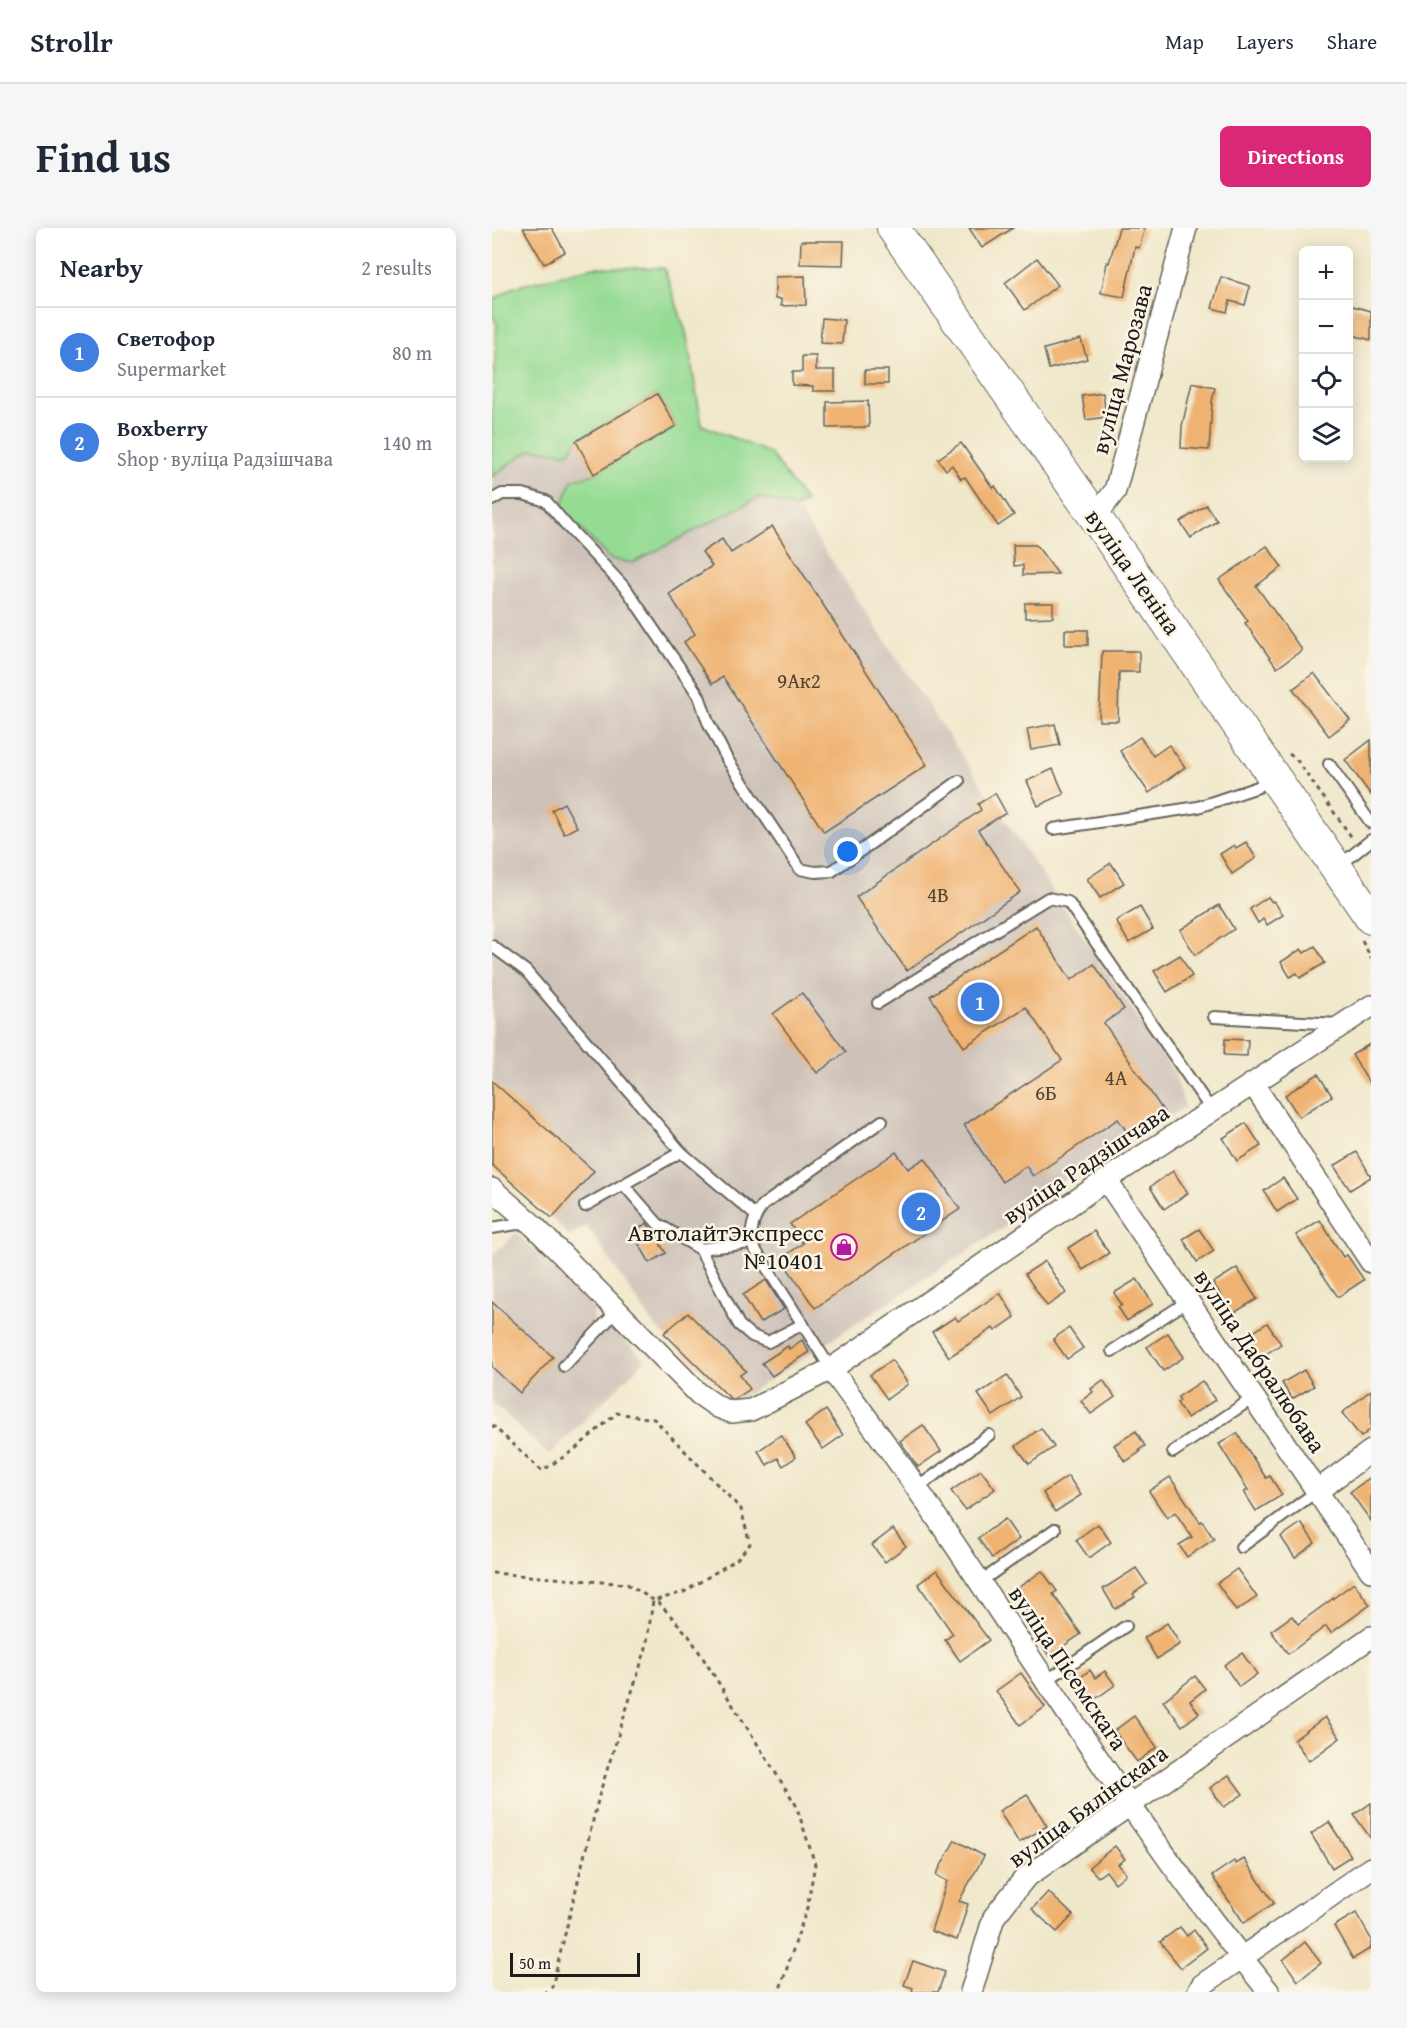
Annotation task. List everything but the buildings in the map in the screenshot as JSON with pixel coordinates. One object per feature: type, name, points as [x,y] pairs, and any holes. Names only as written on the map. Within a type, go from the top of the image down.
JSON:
[{"type":"main road","name":"вуліца Леніна","points":[[893,228],[1371,918]]},
{"type":"street","name":"вуліца Марозава","points":[[1095,517],[1115,491],[1186,228]]},
{"type":"street","name":"вуліца Радзішчава","points":[[492,1189],[534,1226],[699,1394],[718,1407],[731,1412],[751,1410],[831,1369],[1106,1180],[1371,1006]]},
{"type":"street","points":[[1253,1084],[1371,1263]]},
{"type":"street","name":"вуліца Дабралюбава","points":[[1106,1180],[1371,1571]]},
{"type":"street","name":"вуліца Пісемскага","points":[[831,1369],[917,1488],[1130,1806],[1241,1958],[1269,1992]]},
{"type":"street","points":[[1317,1491],[1371,1451]]},
{"type":"street","name":"вуліца Бялінскага","points":[[971,1992],[994,1917],[1025,1878],[1371,1637]]},
{"type":"street","points":[[1198,1992],[1202,1985],[1371,1868]]},
{"type":"lane","points":[[492,500],[502,495],[523,494],[546,501],[627,590],[699,696],[708,722],[727,759],[800,869],[815,872],[832,871],[960,781]]},
{"type":"lane","points":[[1329,765],[1371,823]]},
{"type":"lane","points":[[1053,829],[1198,807],[1258,787],[1272,775]]},
{"type":"lane","points":[[1336,868],[1371,840]]},
{"type":"lane","points":[[879,1003],[1048,898],[1068,902],[1212,1111]]},
{"type":"lane","points":[[492,946],[526,971],[681,1152],[755,1215]]},
{"type":"lane","points":[[1214,1017],[1343,1025]]},
{"type":"lane","points":[[831,1369],[751,1243],[751,1229],[755,1215],[763,1204],[882,1121]]},
{"type":"lane","points":[[585,1206],[681,1152]]},
{"type":"lane","points":[[624,1185],[658,1224],[700,1249],[739,1325],[752,1336],[768,1342],[803,1324]]},
{"type":"lane","points":[[492,1228],[517,1224],[534,1226]]},
{"type":"lane","points":[[700,1249],[751,1243]]},
{"type":"lane","points":[[1112,1351],[1188,1301]]},
{"type":"lane","points":[[564,1366],[617,1311]]},
{"type":"lane","points":[[1173,1452],[1253,1398]]},
{"type":"lane","points":[[917,1488],[989,1435]]},
{"type":"lane","points":[[1240,1547],[1317,1491]]},
{"type":"lane","points":[[980,1582],[1054,1529]]},
{"type":"lane","points":[[1046,1681],[1126,1626]]},
{"type":"path","points":[[492,1425],[542,1472],[574,1450],[617,1413],[654,1419],[741,1509],[750,1544],[737,1559],[684,1592],[653,1600]]},
{"type":"path","points":[[492,1573],[627,1584],[660,1604],[688,1636],[796,1806],[815,1864],[807,1908],[779,1992]]},
{"type":"path","points":[[545,1992],[552,1987],[600,1792],[646,1648],[653,1600]]},
{"type":"shaded area","points":[[657,394],[676,426],[594,474],[581,476],[759,497],[796,508],[1174,1072],[1185,1107],[1047,1191],[1049,1198],[740,1399],[733,1400],[653,1324],[587,1226],[569,1236],[492,1165],[492,477],[532,450],[549,451],[559,455],[576,441]]},
{"type":"shaded area","points":[[516,1233],[594,1307],[593,1321],[604,1330],[612,1327],[645,1360],[549,1455],[492,1402],[492,1256]]},
{"type":"green space","points":[[593,267],[664,268],[686,332],[702,425],[770,453],[806,502],[796,508],[759,497],[633,563],[610,559],[561,509],[572,480],[594,474],[676,426],[657,394],[576,441],[570,452],[532,450],[492,477],[492,414],[497,324],[492,315],[492,301],[514,287]]},
{"type":"place","name":"Светофор","points":[[980,1002]]},
{"type":"place","name":"Boxberry","points":[[921,1212]]},
{"type":"place","name":"АвтолайтЭкспресс №10401","points":[[844,1247]]}]
